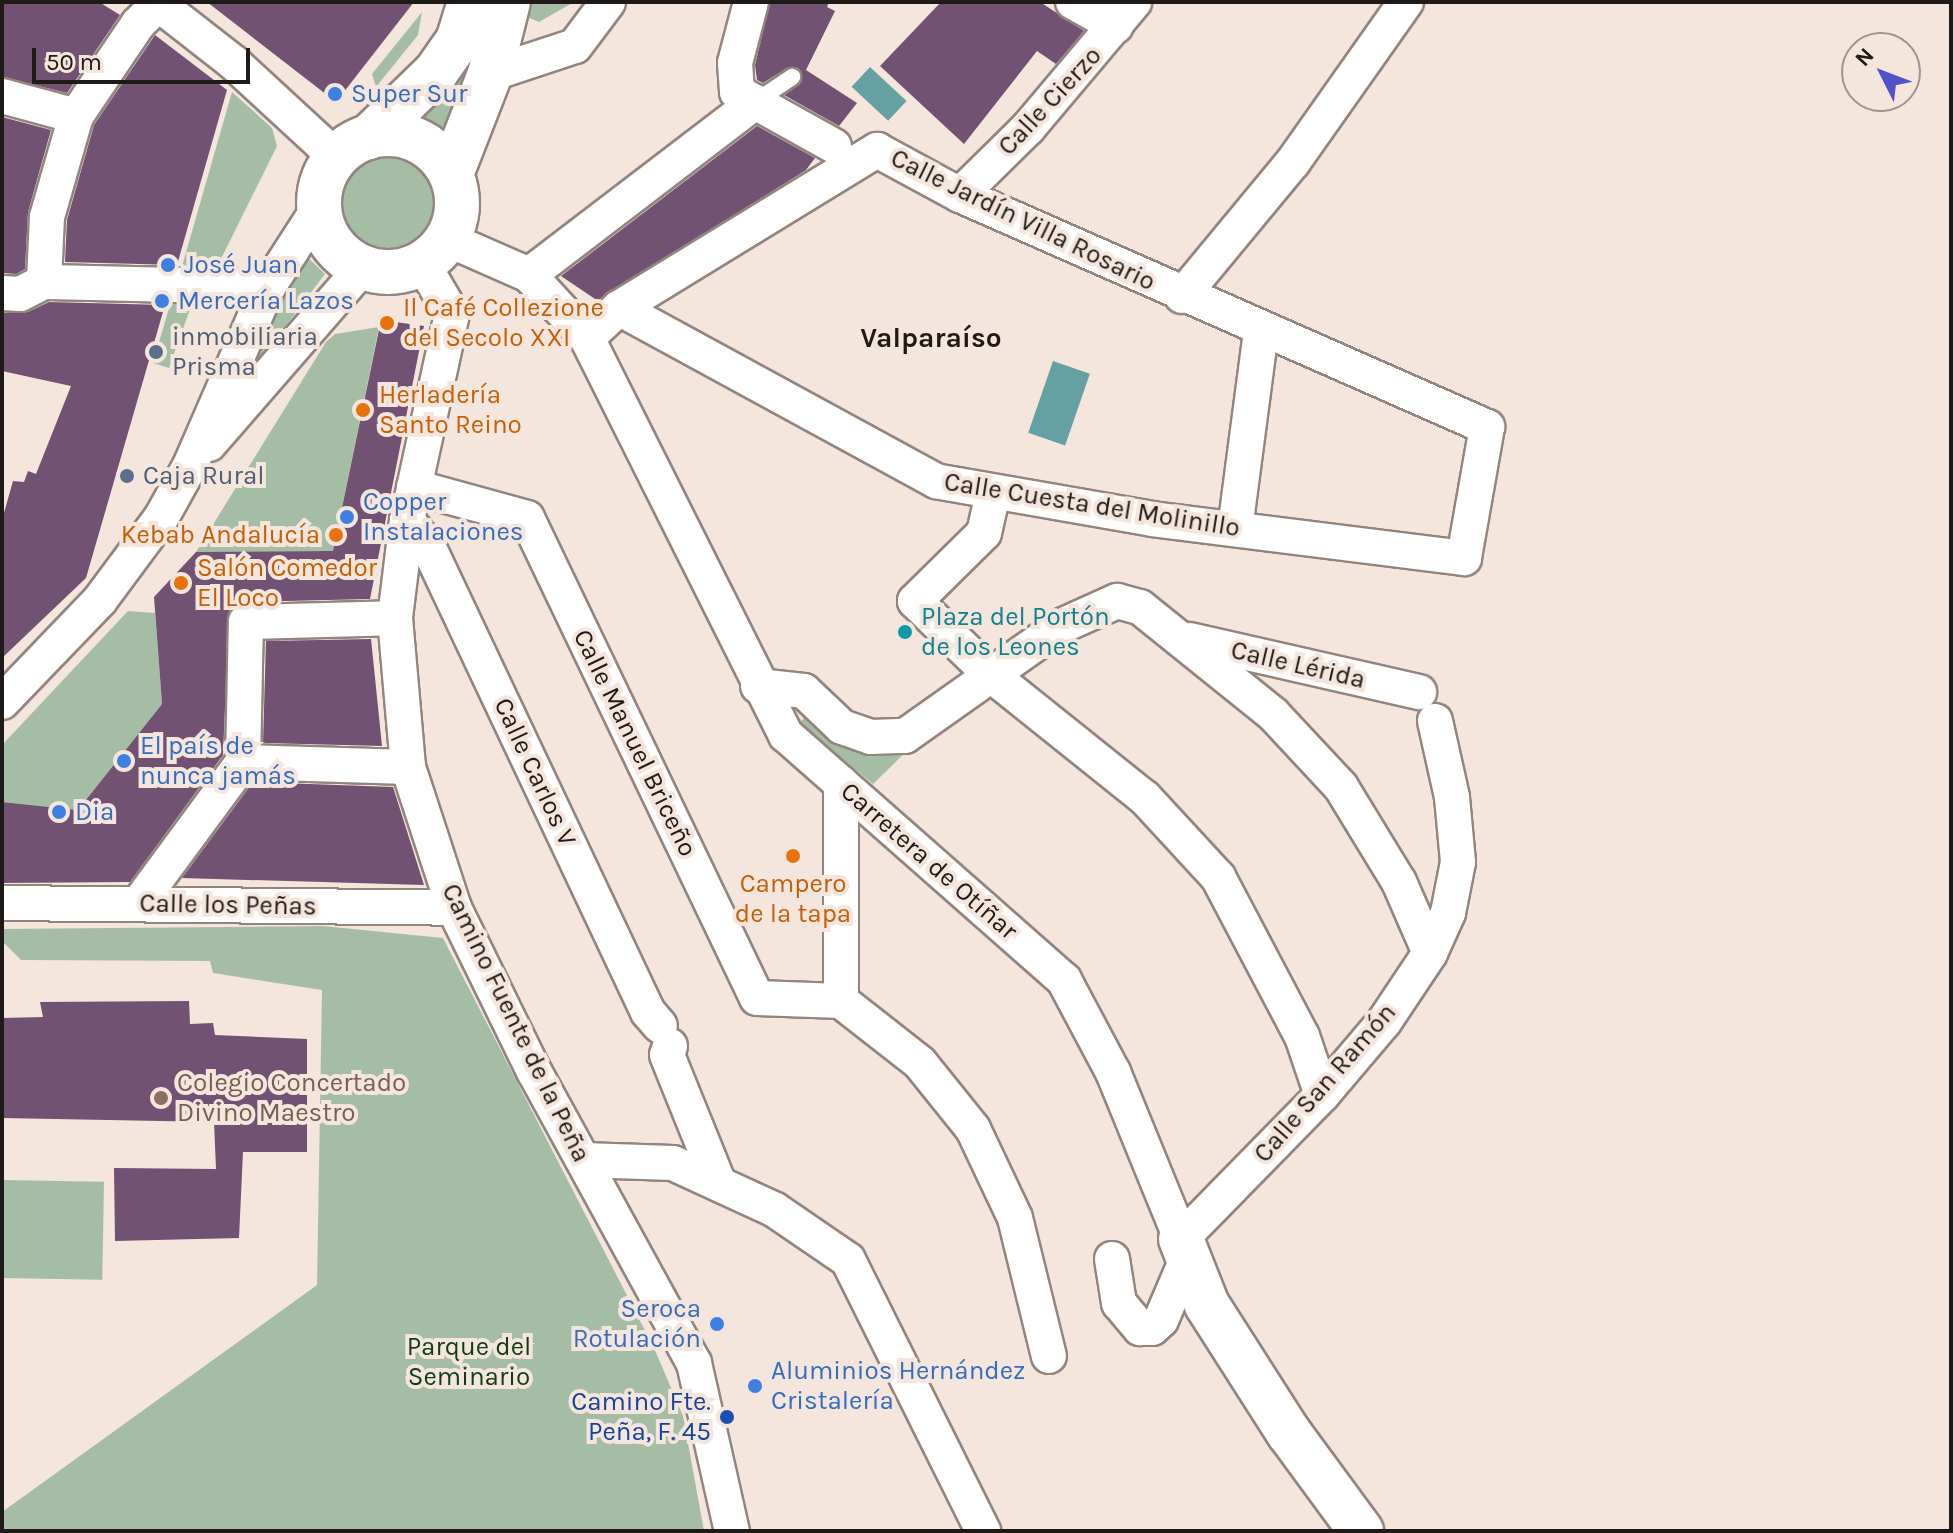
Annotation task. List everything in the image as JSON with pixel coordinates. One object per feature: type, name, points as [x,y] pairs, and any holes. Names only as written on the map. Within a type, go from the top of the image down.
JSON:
[{"type":"main road","points":[[352,147],[385,134],[417,140],[442,160],[451,174],[457,207],[435,251],[392,273],[362,268],[336,250],[319,208],[320,190],[352,147],[436,72],[458,41],[470,2]]},
{"type":"main road","points":[[451,174],[490,74],[508,2]]},
{"type":"main road","name":"Carretera de Otíñar","points":[[1184,1249],[1207,1305],[1289,1433],[1361,1531]]},
{"type":"street","points":[[490,74],[575,46],[608,2]]},
{"type":"street","points":[[751,2],[735,63],[737,92],[834,146]]},
{"type":"street","points":[[1073,2],[1125,14]]},
{"type":"street","points":[[1182,296],[1293,162],[1406,2]]},
{"type":"street","points":[[44,282],[47,217],[76,116],[138,24],[157,3],[245,72],[352,147]]},
{"type":"street","name":"Calle Cierzo","points":[[960,195],[1028,128],[1125,14]]},
{"type":"street","points":[[2,96],[76,116]]},
{"type":"street","points":[[529,275],[755,102]]},
{"type":"street","name":"Calle Jardín Villa Rosario","points":[[587,338],[619,308],[877,150],[960,195],[1182,296],[1487,427],[1464,558]]},
{"type":"street","points":[[2,702],[100,600],[161,518],[190,466],[268,287],[319,208]]},
{"type":"street","name":"Carretera de Otíñar","points":[[435,251],[529,275],[587,338],[758,686],[786,735],[1064,980],[1113,1072],[1184,1249]]},
{"type":"street","name":"Camino Fuente de la Peña","points":[[435,251],[452,314],[407,520],[395,618],[408,767],[454,908],[583,1160],[694,1363],[732,1531]]},
{"type":"street","points":[[190,466],[362,268]]},
{"type":"street","points":[[2,293],[20,294],[44,282],[268,287]]},
{"type":"street","name":"Calle Cuesta del Molinillo","points":[[619,308],[936,481],[993,493],[1235,529],[1464,558]]},
{"type":"street","points":[[1235,529],[1261,331]]},
{"type":"street","name":"Calle Manuel Briceño","points":[[414,487],[527,518],[757,998],[841,1001]]},
{"type":"street","points":[[993,493],[984,533],[915,601],[990,674],[1145,798],[1218,877],[1302,1036],[1322,1095]]},
{"type":"street","name":"Calle Carlos V","points":[[407,520],[428,546],[648,1012],[665,1036],[667,1055],[719,1184]]},
{"type":"street","points":[[758,686],[804,691],[842,727],[871,737],[905,736],[1059,627],[1117,601],[1140,607],[1273,714],[1341,787],[1399,882],[1430,953]]},
{"type":"street","points":[[139,903],[243,762],[246,622],[395,618]]},
{"type":"street","name":"Calle Lérida","points":[[1178,637],[1427,707]]},
{"type":"street","name":"Calle San Ramón","points":[[1184,1249],[1384,1022],[1430,953],[1448,913],[1458,862],[1452,797],[1427,707]]},
{"type":"street","points":[[243,762],[408,767]]},
{"type":"street","points":[[841,783],[841,1001],[920,1063],[973,1129],[1015,1218],[1049,1356]]},
{"type":"street","name":"Calle los Peñas","points":[[2,903],[454,908]]},
{"type":"street","points":[[583,1160],[673,1163],[775,1210],[848,1260],[983,1531]]},
{"type":"street","points":[[1112,1259],[1119,1303],[1140,1328],[1152,1328],[1161,1320],[1184,1249]]},
{"type":"lane","points":[[755,102],[792,77]]},
{"type":"green space","points":[[530,2],[574,2],[539,22],[527,17]]},
{"type":"green space","points":[[422,12],[418,35],[376,87],[372,74]]},
{"type":"green space","points":[[483,42],[453,135],[415,114]]},
{"type":"green space","points":[[232,92],[272,128],[277,146],[216,269],[181,270]]},
{"type":"green space","points":[[387,157],[405,161],[420,171],[430,186],[434,204],[430,222],[420,237],[405,247],[387,251],[369,247],[354,237],[344,222],[340,204],[344,186],[354,171],[369,161]]},
{"type":"green space","points":[[304,254],[325,274],[227,403]]},
{"type":"green space","points":[[171,301],[190,309],[169,368],[153,363]]},
{"type":"green space","points":[[379,327],[333,551],[196,552],[326,342],[335,334]]},
{"type":"green space","points":[[128,611],[155,613],[162,704],[78,810],[2,802],[2,745]]},
{"type":"green space","points":[[805,717],[837,741],[914,744],[873,784],[799,723]]},
{"type":"green space","name":"Parque del Seminario","points":[[323,926],[443,938],[654,1348],[683,1416],[704,1531],[2,1531],[2,1512],[317,1285],[322,990],[213,973],[210,961],[21,960],[2,941],[2,929]]},
{"type":"green space","points":[[2,1180],[104,1182],[102,1280],[2,1278]]},
{"type":"water","points":[[870,67],[907,101],[888,121],[852,87]]},
{"type":"water","points":[[1053,361],[1090,374],[1065,446],[1028,433]]},
{"type":"building","points":[[2,2],[99,2],[120,15],[67,93],[2,77]]},
{"type":"building","points":[[207,2],[414,2],[336,102]]},
{"type":"building","points":[[770,2],[829,2],[827,7],[835,11],[806,70],[857,103],[839,126],[784,95],[802,81],[797,68],[787,68],[763,83],[757,80],[755,65]]},
{"type":"building","points":[[941,2],[1040,2],[1084,31],[1056,64],[1037,51],[964,144],[880,66]]},
{"type":"building","points":[[155,35],[227,90],[177,265],[65,262],[67,220],[94,125]]},
{"type":"building","points":[[2,117],[51,130],[28,212],[25,269],[16,274],[2,273]]},
{"type":"building","points":[[757,126],[815,158],[806,170],[598,301],[561,276]]},
{"type":"building","points":[[49,302],[165,305],[86,578],[2,658],[2,520],[13,481],[24,482],[28,471],[36,474],[71,386],[2,371],[2,313],[28,312]]},
{"type":"building","points":[[381,320],[424,326],[370,599],[245,602],[229,611],[223,755],[130,882],[2,883],[2,802],[78,810],[162,704],[154,597],[196,552],[333,551]]},
{"type":"building","points":[[371,639],[382,746],[263,743],[266,641]]},
{"type":"building","points":[[253,782],[393,787],[424,885],[182,878]]},
{"type":"building","points":[[189,1001],[190,1024],[213,1023],[215,1035],[307,1039],[307,1152],[243,1152],[239,1238],[115,1241],[114,1168],[216,1169],[214,1122],[2,1118],[2,1018],[43,1017],[40,1002]]},
{"type":"place","name":"Super Sur","points":[[335,94]]},
{"type":"place","name":"José Juan","points":[[168,265]]},
{"type":"place","name":"Mercería Lazos","points":[[162,301]]},
{"type":"place","name":"Il Café Collezione del Secolo XXI","points":[[387,323]]},
{"type":"place","name":"inmobiliaria Prisma","points":[[156,352]]},
{"type":"place","name":"Herladería Santo Reino","points":[[363,410]]},
{"type":"place","name":"Caja Rural","points":[[127,476]]},
{"type":"place","name":"Copper Instalaciones","points":[[347,517]]},
{"type":"place","name":"Kebab Andalucía","points":[[336,535]]},
{"type":"place","name":"Salón Comedor El Loco","points":[[181,583]]},
{"type":"place","name":"Plaza del Portón de los Leones","points":[[905,632]]},
{"type":"place","name":"El país de nunca jamás","points":[[124,761]]},
{"type":"place","name":"Dia","points":[[59,812]]},
{"type":"place","name":"Campero de la tapa","points":[[793,856]]},
{"type":"place","name":"Colegio Concertado Divino Maestro","points":[[161,1098]]},
{"type":"place","name":"Seroca Rotulación","points":[[717,1324]]},
{"type":"place","name":"Aluminios Hernández Cristalería","points":[[755,1386]]},
{"type":"place","name":"Camino Fte. Peña, F. 45","points":[[727,1417]]},
{"type":"district","name":"Valparaíso","points":[[931,338]]}]
